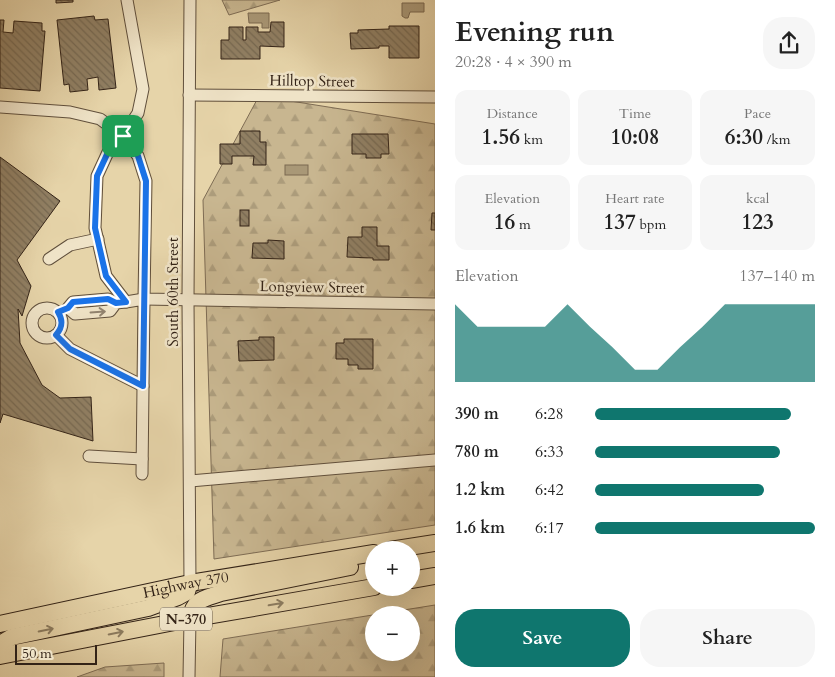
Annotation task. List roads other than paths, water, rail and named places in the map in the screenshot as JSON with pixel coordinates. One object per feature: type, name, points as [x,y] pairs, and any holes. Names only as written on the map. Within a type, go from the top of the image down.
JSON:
[{"type":"highway","points":[[420,546],[435,543]]},
{"type":"highway","name":"Highway 370","points":[[0,624],[190,583],[365,554]]},
{"type":"highway","points":[[190,619],[192,607],[202,600],[221,593],[365,564]]},
{"type":"highway","points":[[420,578],[435,576]]},
{"type":"highway","points":[[0,644],[12,637],[148,608],[187,592],[190,583]]},
{"type":"highway","name":"N-370","points":[[0,656],[190,619],[365,589]]},
{"type":"street","points":[[121,302],[106,276],[95,228],[97,176],[109,150],[123,136],[138,113],[142,89],[127,0]]},
{"type":"street","name":"South 60th Street","points":[[190,0],[188,300],[190,583]]},
{"type":"street","name":"Hilltop Street","points":[[189,95],[435,97]]},
{"type":"street","points":[[0,106],[70,112],[100,119],[123,136],[138,156],[146,181],[142,474]]},
{"type":"street","points":[[49,259],[70,245],[98,239]]},
{"type":"street","name":"Longview Street","points":[[63,310],[73,302],[108,299],[121,302],[144,299],[435,304]]},
{"type":"street","points":[[44,308],[63,310],[62,326],[56,335],[42,338],[34,332],[31,322],[35,313],[44,308]]},
{"type":"street","points":[[56,335],[70,349],[143,386]]},
{"type":"street","points":[[89,456],[142,459]]},
{"type":"street","points":[[190,481],[435,460]]},
{"type":"street","points":[[189,677],[190,619]]}]
